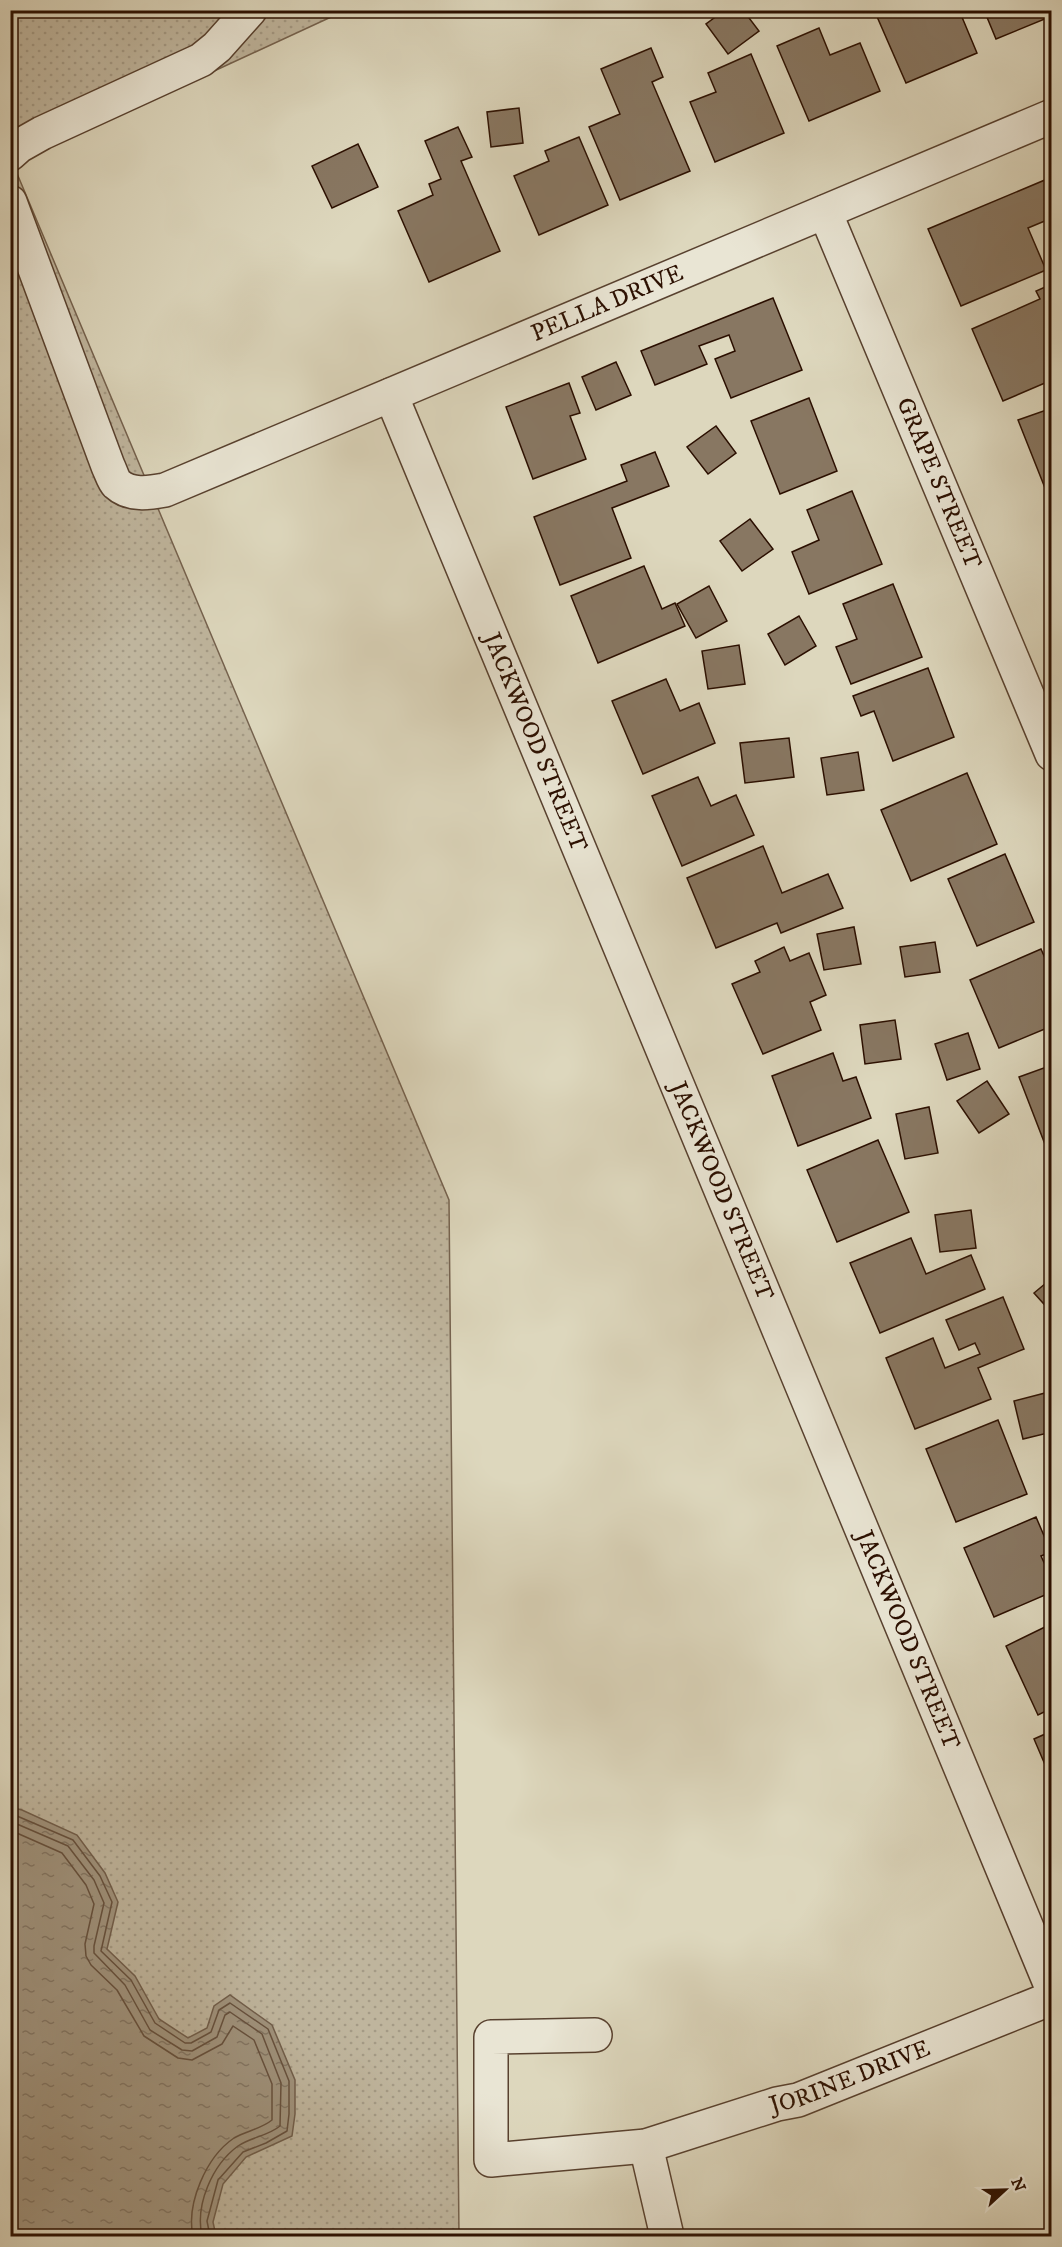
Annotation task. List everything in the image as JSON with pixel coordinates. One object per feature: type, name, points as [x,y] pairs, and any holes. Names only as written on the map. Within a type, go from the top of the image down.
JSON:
[{"type":"street","points":[[10,154],[42,133],[201,60],[217,47],[250,10]]},
{"type":"street","name":"PELLA DRIVE","points":[[10,202],[108,466],[117,483],[130,491],[147,493],[165,490],[1052,116]]},
{"type":"street","name":"GRAPE STREET","points":[[825,212],[1052,754]]},
{"type":"street","name":"JACKWOOD STREET","points":[[390,395],[1052,1988]]},
{"type":"street","name":"JORINE DRIVE","points":[[595,2035],[491,2037],[491,2160],[646,2146],[777,2104],[798,2100],[1052,1998]]},
{"type":"street","points":[[646,2146],[668,2236]]},
{"type":"shaded area","points":[[11,11],[344,11],[13,164],[449,1200],[459,2236],[11,2236]]},
{"type":"water","points":[[10,1807],[22,1810],[77,1835],[105,1873],[118,1902],[107,1949],[135,1976],[159,2019],[188,2038],[207,2028],[214,2006],[230,1995],[272,2025],[295,2080],[295,2114],[292,2136],[246,2157],[223,2184],[213,2222],[216,2236],[11,2236]]},
{"type":"building","points":[[725,10],[743,10],[759,31],[728,54],[706,24]]},
{"type":"building","points":[[879,10],[921,10],[922,14],[930,10],[959,10],[977,53],[906,83],[875,12]]},
{"type":"building","points":[[984,10],[1052,10],[1052,16],[996,39]]},
{"type":"building","points":[[819,28],[830,55],[860,43],[880,91],[809,121],[777,46]]},
{"type":"building","points":[[651,48],[663,77],[652,82],[690,171],[620,200],[589,127],[620,114],[601,69]]},
{"type":"building","points":[[751,54],[784,133],[715,162],[690,102],[716,92],[708,73]]},
{"type":"building","points":[[519,108],[523,143],[491,147],[487,112]]},
{"type":"building","points":[[458,127],[472,157],[461,161],[500,251],[429,282],[398,211],[433,195],[429,184],[441,179],[425,141]]},
{"type":"building","points":[[579,137],[608,205],[539,235],[514,176],[549,161],[545,151]]},
{"type":"building","points":[[358,144],[378,187],[332,208],[312,166]]},
{"type":"building","points":[[1052,177],[1052,218],[1028,228],[1046,270],[961,306],[928,229]]},
{"type":"building","points":[[1052,284],[1052,380],[1003,401],[972,329],[1040,299],[1036,291]]},
{"type":"building","points":[[773,298],[802,370],[731,398],[715,359],[735,351],[729,335],[699,346],[707,364],[655,385],[641,351]]},
{"type":"building","points":[[616,362],[631,395],[596,410],[582,377]]},
{"type":"building","points":[[569,383],[580,413],[570,416],[586,459],[533,479],[506,407]]},
{"type":"building","points":[[809,398],[837,471],[780,494],[751,421]]},
{"type":"building","points":[[1052,408],[1052,491],[1047,493],[1018,420]]},
{"type":"building","points":[[716,426],[736,453],[708,474],[687,447]]},
{"type":"building","points":[[655,452],[669,486],[612,508],[631,558],[560,585],[534,517],[627,481],[621,465]]},
{"type":"building","points":[[852,491],[882,564],[809,594],[792,552],[819,540],[807,510]]},
{"type":"building","points":[[750,519],[773,549],[742,571],[720,541]]},
{"type":"building","points":[[644,566],[662,609],[675,603],[685,626],[598,663],[571,596]]},
{"type":"building","points":[[893,584],[922,657],[851,684],[836,647],[857,639],[843,604]]},
{"type":"building","points":[[709,586],[727,621],[696,638],[677,604]]},
{"type":"building","points":[[799,616],[816,646],[785,665],[768,634]]},
{"type":"building","points":[[739,645],[745,684],[708,689],[702,651]]},
{"type":"building","points":[[928,668],[954,737],[893,761],[874,711],[861,716],[853,696]]},
{"type":"building","points":[[666,679],[680,711],[699,703],[715,743],[643,774],[612,701]]},
{"type":"building","points":[[789,738],[794,777],[745,783],[740,743]]},
{"type":"building","points":[[858,752],[864,790],[827,795],[821,758]]},
{"type":"building","points":[[967,773],[997,844],[911,881],[881,810]]},
{"type":"building","points":[[698,777],[711,806],[736,795],[754,835],[682,866],[652,796]]},
{"type":"building","points":[[763,846],[782,893],[828,874],[843,908],[781,933],[777,923],[716,948],[687,878]]},
{"type":"building","points":[[1005,854],[1034,922],[977,946],[948,879]]},
{"type":"building","points":[[854,927],[861,964],[824,970],[817,934]]},
{"type":"building","points":[[935,942],[940,972],[905,977],[900,947]]},
{"type":"building","points":[[784,947],[790,961],[809,953],[826,995],[810,1002],[821,1030],[763,1054],[732,984],[760,972],[755,961]]},
{"type":"building","points":[[1041,949],[1052,974],[1052,1026],[999,1048],[970,980]]},
{"type":"building","points":[[895,1020],[901,1059],[865,1064],[860,1025]]},
{"type":"building","points":[[968,1033],[980,1069],[947,1080],[935,1044]]},
{"type":"building","points":[[833,1053],[843,1081],[856,1077],[871,1118],[798,1146],[772,1076]]},
{"type":"building","points":[[1052,1065],[1052,1151],[1048,1152],[1019,1077]]},
{"type":"building","points":[[987,1081],[1009,1114],[979,1133],[957,1101]]},
{"type":"building","points":[[929,1107],[938,1153],[905,1159],[896,1114]]},
{"type":"building","points":[[878,1140],[909,1212],[837,1242],[807,1170]]},
{"type":"building","points":[[971,1210],[976,1248],[940,1252],[935,1215]]},
{"type":"building","points":[[911,1238],[926,1274],[971,1255],[985,1289],[880,1333],[850,1263]]},
{"type":"building","points":[[1052,1278],[1052,1313],[1034,1293]]},
{"type":"building","points":[[1003,1297],[1024,1349],[978,1368],[991,1399],[915,1429],[886,1358],[933,1338],[945,1368],[980,1354],[975,1343],[959,1350],[946,1320]]},
{"type":"building","points":[[1049,1392],[1052,1404],[1052,1432],[1023,1439],[1014,1401]]},
{"type":"building","points":[[998,1420],[1027,1494],[956,1522],[926,1449]]},
{"type":"building","points":[[1036,1517],[1051,1552],[1041,1556],[1052,1580],[1052,1592],[994,1617],[964,1548]]},
{"type":"building","points":[[1049,1625],[1052,1630],[1052,1708],[1038,1715],[1006,1646]]},
{"type":"building","points":[[1052,1731],[1052,1781],[1034,1739]]}]
